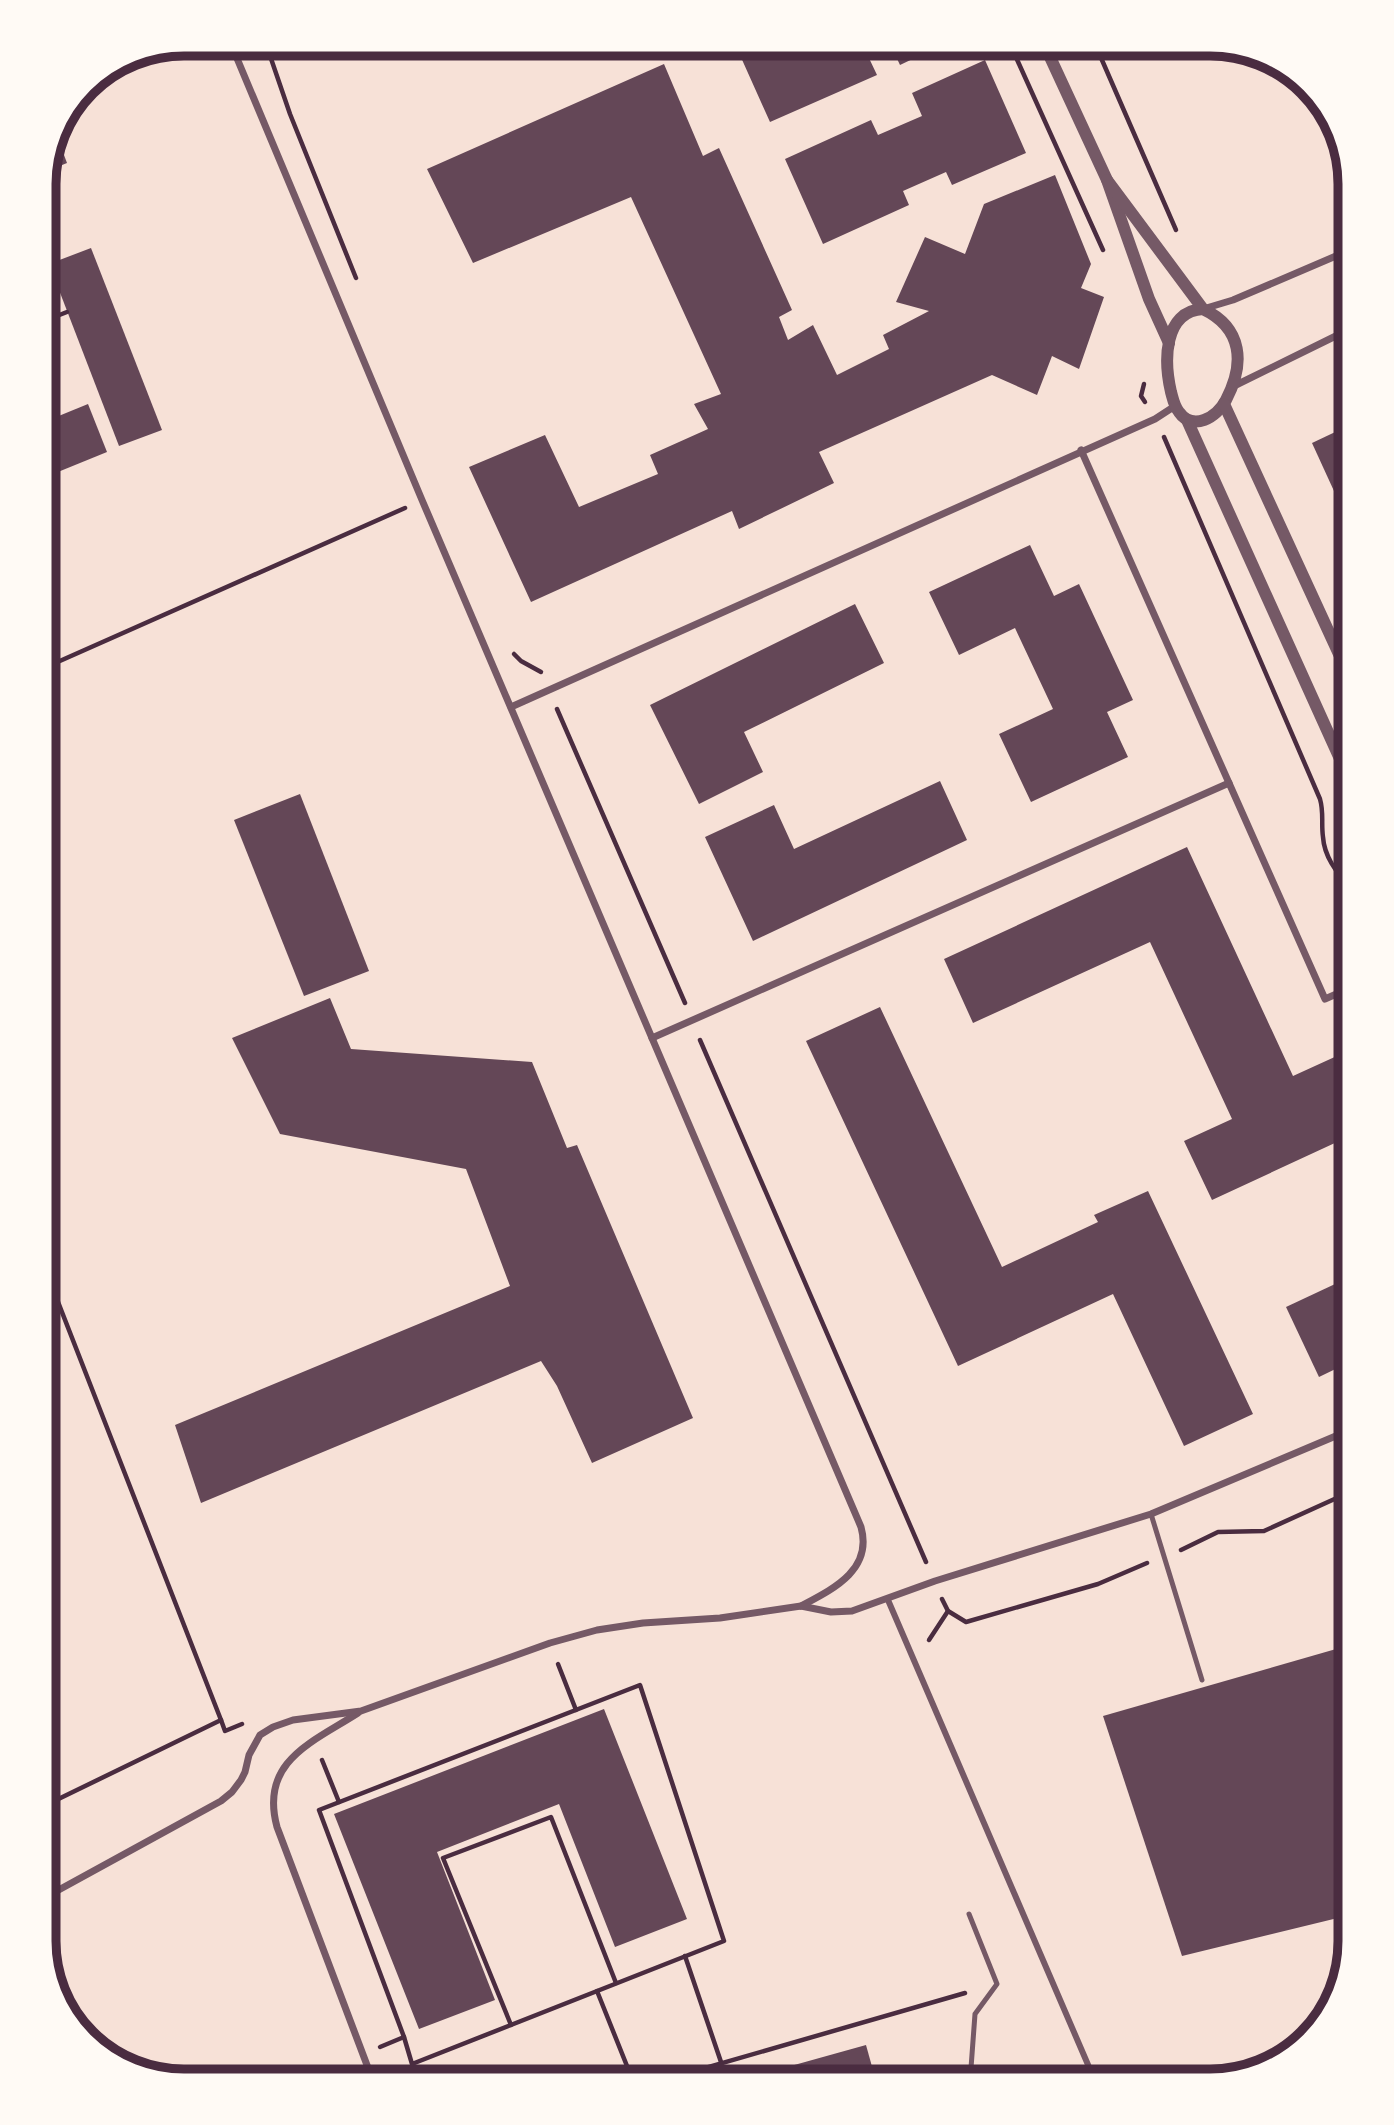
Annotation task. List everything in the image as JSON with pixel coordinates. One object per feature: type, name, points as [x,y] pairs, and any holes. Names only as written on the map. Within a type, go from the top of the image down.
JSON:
[{"type":"street","points":[[236,56],[863,1535],[862,1555],[844,1580],[801,1606]]},
{"type":"street","points":[[1050,56],[1107,180],[1149,299],[1169,343]]},
{"type":"street","points":[[1107,180],[1203,309],[1224,322],[1235,341],[1238,369],[1234,386],[1224,404],[1210,418],[1199,422],[1187,419],[1175,406],[1169,381],[1169,343],[1178,320],[1193,310],[1203,309],[1243,296],[1338,255]]},
{"type":"street","points":[[1234,386],[1338,335]]},
{"type":"street","points":[[1224,404],[1338,652]]},
{"type":"street","points":[[511,707],[1155,419],[1175,406]]},
{"type":"street","points":[[1187,419],[1338,754]]},
{"type":"street","points":[[1081,450],[1325,999],[1338,993]]},
{"type":"street","points":[[652,1038],[1229,783]]},
{"type":"street","points":[[56,1891],[232,1793],[245,1772],[254,1744],[266,1731],[293,1720],[361,1711],[551,1643],[597,1630],[643,1623],[720,1618],[801,1606],[844,1612],[1151,1514],[1338,1435]]},
{"type":"street","points":[[888,1600],[1090,2069]]},
{"type":"street","points":[[361,1711],[295,1752],[281,1774],[274,1802],[277,1827],[368,2069]]},
{"type":"lane","points":[[1151,1514],[1202,1680]]},
{"type":"lane","points":[[969,1914],[997,1984],[975,2014],[972,2069]]},
{"type":"path","points":[[270,56],[290,114],[357,282]]},
{"type":"path","points":[[1015,56],[1106,256]]},
{"type":"path","points":[[1100,56],[1177,231]]},
{"type":"path","points":[[56,316],[67,312]]},
{"type":"path","points":[[1141,396],[1144,376]]},
{"type":"path","points":[[1167,443],[1320,799],[1324,812],[1322,839],[1338,874]]},
{"type":"path","points":[[56,663],[422,500]]},
{"type":"path","points":[[511,650],[521,661],[540,672],[550,691],[948,1611],[966,1622],[1098,1584],[1149,1563]]},
{"type":"path","points":[[56,1297],[220,1720],[56,1800]]},
{"type":"path","points":[[1176,1552],[1218,1532],[1264,1531],[1338,1497]]},
{"type":"path","points":[[551,1643],[576,1710]]},
{"type":"path","points":[[640,1685],[724,1941],[412,2064],[319,1810],[576,1710],[640,1685]]},
{"type":"path","points":[[320,1756],[339,1802]]},
{"type":"path","points":[[511,2025],[443,1858],[551,1817],[616,1983]]},
{"type":"path","points":[[685,1956],[721,2062]]},
{"type":"path","points":[[699,2069],[997,1984]]},
{"type":"path","points":[[597,1991],[628,2069]]},
{"type":"building","points":[[740,56],[868,56],[877,75],[770,122]]},
{"type":"building","points":[[896,56],[919,56],[900,65]]},
{"type":"building","points":[[985,60],[1026,153],[952,185],[946,172],[903,191],[909,205],[823,244],[785,159],[871,120],[878,135],[922,116],[912,93]]},
{"type":"building","points":[[664,64],[703,156],[719,148],[792,310],[779,317],[788,340],[813,325],[837,375],[889,349],[883,335],[929,311],[896,302],[925,237],[965,254],[984,204],[1055,175],[1091,264],[1081,288],[1104,297],[1079,369],[1052,356],[1037,395],[992,375],[819,452],[834,483],[739,529],[732,511],[531,602],[469,467],[545,435],[579,507],[658,474],[650,455],[708,429],[694,404],[721,394],[631,197],[473,263],[427,169]]},
{"type":"building","points":[[61,148],[67,163],[57,167]]},
{"type":"building","points":[[91,248],[162,430],[119,446],[56,282],[56,261]]},
{"type":"building","points":[[88,404],[107,452],[56,473],[56,417]]},
{"type":"building","points":[[1338,431],[1338,500],[1312,443]]},
{"type":"building","points":[[1030,545],[1054,596],[1079,584],[1133,700],[1107,712],[1128,757],[1031,802],[999,734],[1053,709],[1015,628],[959,655],[929,592]]},
{"type":"building","points":[[855,604],[884,663],[744,732],[763,772],[699,804],[650,705]]},
{"type":"building","points":[[940,781],[967,840],[753,941],[705,837],[774,805],[794,849]]},
{"type":"building","points":[[300,794],[369,971],[304,996],[234,820]]},
{"type":"building","points":[[1187,847],[1293,1076],[1338,1055],[1338,1142],[1212,1200],[1184,1141],[1232,1119],[1150,942],[973,1023],[944,959]]},
{"type":"building","points":[[330,998],[351,1049],[532,1062],[567,1148],[577,1145],[693,1418],[592,1463],[557,1386],[541,1361],[201,1503],[175,1425],[510,1286],[466,1169],[280,1134],[232,1038]]},
{"type":"building","points":[[880,1007],[1002,1267],[1098,1222],[1094,1215],[1148,1191],[1253,1414],[1184,1446],[1113,1294],[958,1366],[806,1041]]},
{"type":"building","points":[[1338,1283],[1338,1368],[1319,1377],[1286,1307]]},
{"type":"building","points":[[1338,1648],[1338,1918],[1182,1956],[1103,1716]]},
{"type":"building","points":[[604,1709],[687,1919],[615,1947],[559,1804],[437,1852],[495,2000],[419,2029],[334,1814]]},
{"type":"building","points":[[866,2045],[873,2069],[780,2069]]}]
